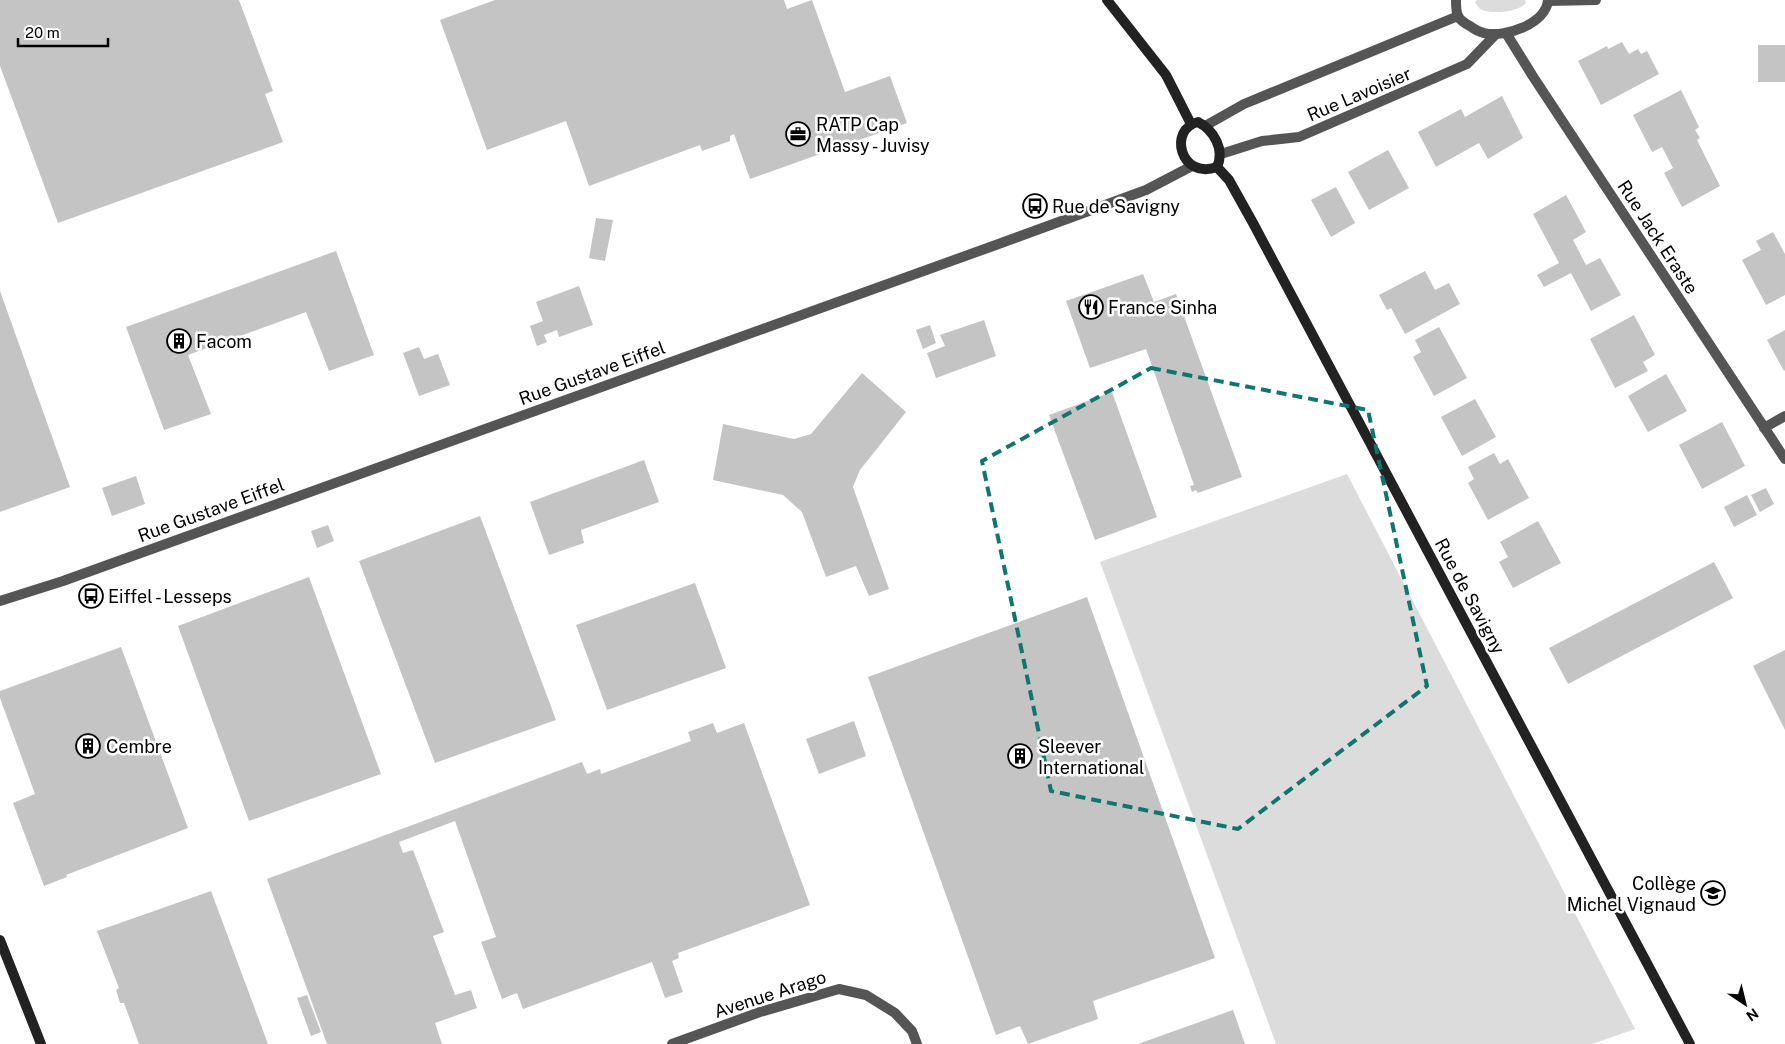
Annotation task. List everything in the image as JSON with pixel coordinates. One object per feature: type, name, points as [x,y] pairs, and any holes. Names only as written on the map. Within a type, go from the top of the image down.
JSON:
[{"type":"street","points":[[1107,0],[1166,75],[1191,124]]},
{"type":"street","points":[[1456,0],[1458,16],[1466,24],[1479,31],[1501,33],[1520,29],[1535,22],[1548,6],[1548,0],[1596,0]]},
{"type":"street","name":"Rue Lavoisier","points":[[1205,126],[1244,104],[1458,16]]},
{"type":"street","name":"Rue Lavoisier","points":[[1221,154],[1262,141],[1299,138],[1467,64],[1501,33]]},
{"type":"street","name":"Rue Jack Eraste","points":[[1501,33],[1543,92],[1785,459]]},
{"type":"street","points":[[1198,122],[1205,126],[1218,144],[1221,154],[1216,167],[1208,170],[1199,170],[1185,159],[1181,140],[1184,130],[1191,124],[1198,122]]},
{"type":"street","name":"Rue Gustave Eiffel","points":[[0,601],[63,581],[993,246],[1146,190],[1192,166]]},
{"type":"street","name":"Rue de Savigny","points":[[1216,167],[1228,180],[1253,223],[1690,1044]]},
{"type":"street","points":[[1764,428],[1785,416]]},
{"type":"street","points":[[0,940],[41,1044]]},
{"type":"street","name":"Avenue Arago","points":[[672,1044],[760,1012],[838,989],[866,995],[895,1013],[912,1031],[917,1044]]},
{"type":"highlighted area","points":[[1151,368],[1368,410],[1427,686],[1238,829],[1051,791],[982,461]]},
{"type":"shaded area","points":[[1477,0],[1525,0],[1526,3],[1517,9],[1491,12],[1480,9],[1475,2]]},
{"type":"shaded area","points":[[1347,474],[1635,1029],[1592,1044],[1276,1044],[1100,562]]},
{"type":"building","points":[[0,0],[239,0],[273,91],[265,94],[283,142],[58,223],[0,66]]},
{"type":"building","points":[[495,0],[784,0],[787,9],[812,0],[845,92],[890,76],[907,123],[750,179],[734,134],[730,136],[730,141],[702,151],[700,145],[589,186],[566,121],[487,150],[440,20]]},
{"type":"building","points":[[1622,42],[1629,54],[1638,49],[1641,54],[1647,51],[1659,74],[1601,105],[1578,61],[1607,46],[1608,49]]},
{"type":"building","points":[[1758,45],[1785,45],[1785,82],[1758,82]]},
{"type":"building","points":[[1681,90],[1699,127],[1695,130],[1700,138],[1697,140],[1720,186],[1682,207],[1664,173],[1673,168],[1662,147],[1652,152],[1633,115]]},
{"type":"building","points":[[1502,96],[1523,138],[1488,159],[1479,143],[1436,167],[1418,132],[1461,109],[1465,117]]},
{"type":"building","points":[[1388,150],[1409,188],[1369,210],[1348,172]]},
{"type":"building","points":[[1336,187],[1355,223],[1331,237],[1311,200]]},
{"type":"building","points":[[1566,195],[1586,232],[1573,240],[1586,265],[1600,258],[1621,295],[1591,311],[1571,273],[1544,287],[1537,275],[1559,263],[1533,214]]},
{"type":"building","points":[[596,218],[613,220],[605,261],[589,258]]},
{"type":"building","points":[[1773,232],[1785,254],[1785,295],[1766,305],[1742,260],[1761,250],[1756,241]]},
{"type":"building","name":"Facom","points":[[336,251],[374,355],[329,371],[306,312],[188,355],[211,414],[164,430],[126,327]]},
{"type":"building","points":[[1425,271],[1435,290],[1449,283],[1460,304],[1405,334],[1391,308],[1387,310],[1379,295]]},
{"type":"building","points":[[1143,274],[1154,302],[1176,294],[1242,477],[1198,493],[1196,490],[1192,492],[1190,486],[1194,485],[1146,349],[1090,368],[1066,301]]},
{"type":"building","points":[[579,286],[593,325],[559,337],[557,330],[544,335],[547,342],[537,346],[530,326],[543,321],[536,302]]},
{"type":"building","points":[[0,291],[70,487],[0,512]]},
{"type":"building","points":[[1634,315],[1655,355],[1643,362],[1648,371],[1615,388],[1590,339]]},
{"type":"building","points":[[984,320],[996,356],[936,378],[927,353],[945,346],[940,335]]},
{"type":"building","points":[[930,325],[936,343],[923,349],[916,330]]},
{"type":"building","points":[[1439,327],[1467,378],[1434,396],[1413,357],[1421,352],[1415,340]]},
{"type":"building","points":[[1785,330],[1785,370],[1784,371],[1767,340]]},
{"type":"building","points":[[419,347],[424,359],[438,354],[450,385],[419,396],[403,353]]},
{"type":"building","points":[[862,373],[906,412],[860,470],[853,487],[889,589],[869,596],[856,566],[826,577],[802,512],[783,495],[713,480],[723,424],[794,439],[811,434]]},
{"type":"building","points":[[1666,374],[1687,411],[1648,432],[1628,396]]},
{"type":"building","points":[[1112,392],[1157,517],[1095,540],[1049,415]]},
{"type":"building","points":[[1475,399],[1496,437],[1462,456],[1441,417]]},
{"type":"building","points":[[1722,422],[1745,466],[1702,489],[1679,445]]},
{"type":"building","points":[[1494,453],[1500,464],[1508,459],[1529,498],[1488,520],[1468,483],[1474,479],[1468,467]]},
{"type":"building","points":[[644,460],[659,502],[581,530],[584,543],[549,555],[530,502]]},
{"type":"building","points":[[136,476],[145,504],[112,516],[102,488]]},
{"type":"building","points":[[1766,488],[1774,504],[1760,512],[1751,495]]},
{"type":"building","points":[[1747,495],[1757,515],[1734,527],[1724,507]]},
{"type":"building","points":[[480,516],[556,720],[435,763],[359,561]]},
{"type":"building","points":[[1538,521],[1561,563],[1513,588],[1499,562],[1508,557],[1500,542]]},
{"type":"building","points":[[328,525],[334,541],[317,548],[311,531]]},
{"type":"building","points":[[1714,562],[1733,598],[1568,684],[1549,648]]},
{"type":"building","points":[[309,577],[381,774],[249,821],[178,626]]},
{"type":"building","points":[[695,583],[726,668],[607,710],[576,625]]},
{"type":"building","name":"Sleever International","points":[[1087,597],[1215,958],[1093,1001],[1098,1019],[1028,1044],[1020,1026],[996,1035],[868,677]]},
{"type":"building","name":"Cembre","points":[[121,647],[188,828],[66,875],[67,877],[44,886],[13,803],[35,794],[0,698],[0,691]]},
{"type":"building","points":[[1785,650],[1785,730],[1753,666]]},
{"type":"building","points":[[854,721],[866,756],[819,774],[806,739]]},
{"type":"building","points":[[713,723],[717,733],[744,723],[810,905],[678,953],[679,958],[672,961],[683,992],[665,998],[652,962],[523,1009],[517,993],[502,999],[481,942],[496,937],[455,821],[399,842],[403,853],[413,850],[444,932],[433,936],[455,995],[471,990],[477,1008],[435,1023],[442,1044],[327,1044],[267,879],[582,762],[587,774],[600,769],[601,774],[691,741],[688,732]]},
{"type":"building","points":[[211,891],[268,1044],[139,1044],[124,1003],[120,1003],[116,990],[119,988],[97,931]]},
{"type":"building","points":[[307,995],[321,1032],[311,1036],[297,998]]},
{"type":"building","points":[[1233,1010],[1245,1044],[1138,1044]]},
{"type":"place","name":"RATP Cap Massy - Juvisy","points":[[798,134]]},
{"type":"place","name":"Rue de Savigny","points":[[1035,206]]},
{"type":"place","name":"France Sinha","points":[[1091,307]]},
{"type":"place","name":"Facom","points":[[179,341]]},
{"type":"place","name":"Eiffel - Lesseps","points":[[91,596]]},
{"type":"place","name":"Cembre","points":[[88,746]]},
{"type":"place","name":"Sleever International","points":[[1020,756]]},
{"type":"place","name":"Collège Michel Vignaud","points":[[1713,893]]}]
